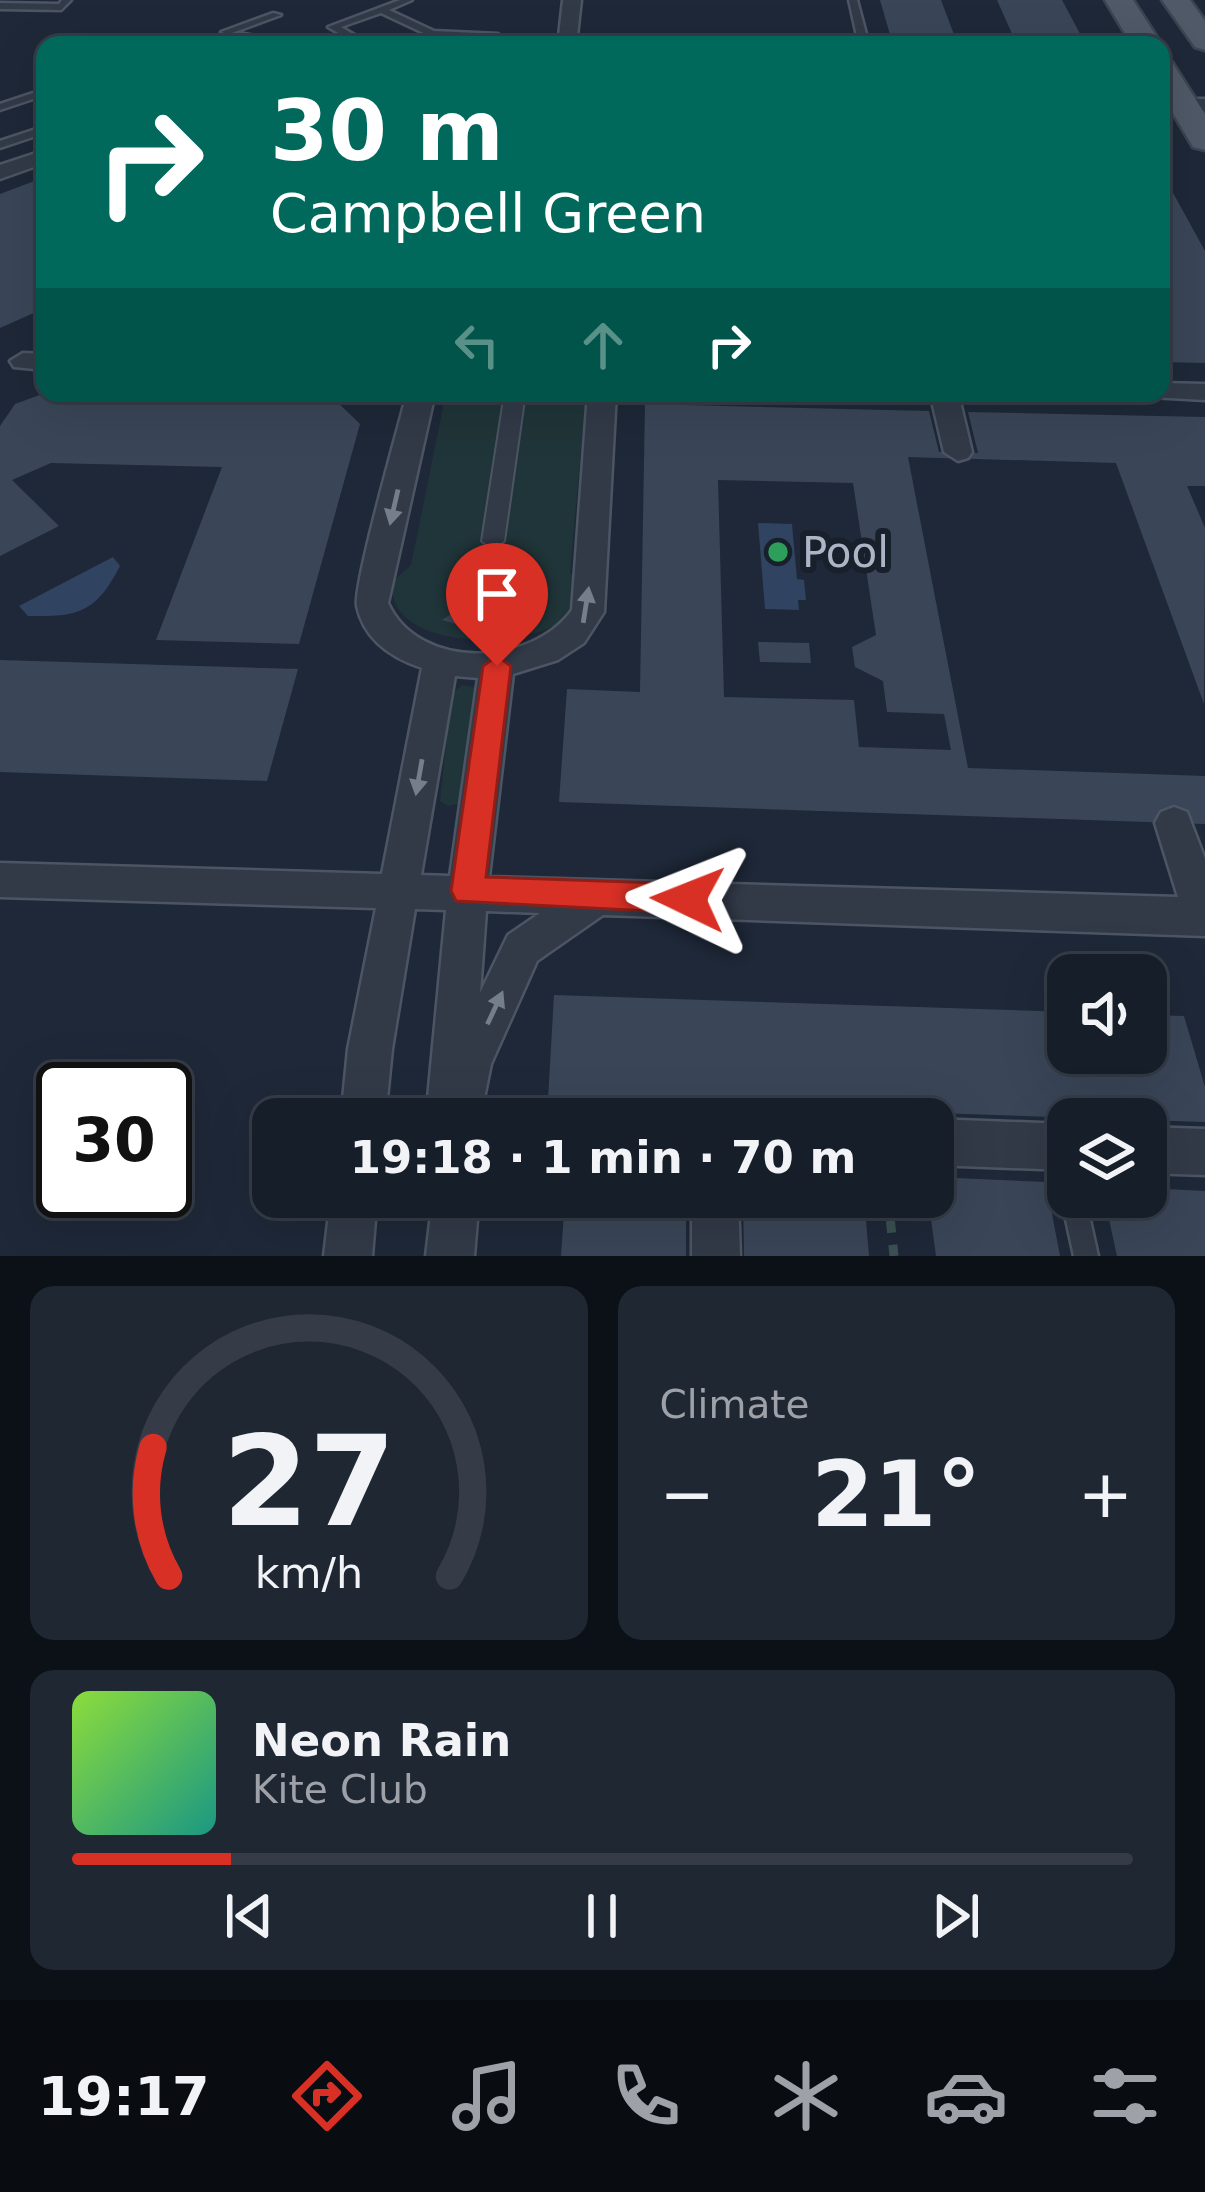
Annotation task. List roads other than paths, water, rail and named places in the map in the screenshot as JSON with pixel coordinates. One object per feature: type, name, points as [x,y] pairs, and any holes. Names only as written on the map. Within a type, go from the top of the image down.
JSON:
[{"type":"main road","points":[[1119,0],[1141,36]]},
{"type":"main road","points":[[1175,0],[1205,40]]},
{"type":"main road","points":[[1170,85],[1188,120]]},
{"type":"street","points":[[569,36],[572,0]]},
{"type":"street","points":[[0,172],[36,159]]},
{"type":"street","points":[[1170,391],[1205,392]]},
{"type":"street","points":[[419,402],[372,603],[375,618],[390,637],[440,665],[497,666],[553,645],[583,627],[588,611],[601,402]]},
{"type":"street","points":[[493,541],[514,402]]},
{"type":"street","points":[[946,402],[958,452]]},
{"type":"street","points":[[365,1098],[440,665]]},
{"type":"street","points":[[450,1098],[468,891],[497,666]]},
{"type":"street","points":[[0,880],[1205,916],[1174,823]]},
{"type":"street","points":[[466,1098],[469,1063],[522,948],[598,896]]},
{"type":"street","points":[[954,1144],[1047,1153]]},
{"type":"street","points":[[1167,1151],[1205,1152]]},
{"type":"street","points":[[348,1256],[353,1218]]},
{"type":"street","points":[[444,1218],[446,1256]]},
{"type":"street","points":[[446,1256],[452,1218]]},
{"type":"street","points":[[715,1218],[716,1256]]},
{"type":"lane","points":[[0,6],[62,7],[67,0]]},
{"type":"lane","points":[[348,36],[333,27],[408,0]]},
{"type":"lane","points":[[853,0],[861,36]]},
{"type":"lane","points":[[381,10],[431,34],[495,36]]},
{"type":"lane","points":[[212,36],[276,15]]},
{"type":"lane","points":[[0,107],[36,95]]},
{"type":"lane","points":[[0,145],[36,132]]},
{"type":"lane","points":[[1078,1218],[1086,1256]]},
{"type":"water","name":"Pool","points":[[758,523],[792,524],[797,579],[804,580],[806,600],[798,600],[799,610],[765,609]]},
{"type":"water","points":[[113,557],[120,566],[103,594],[84,609],[28,616],[19,606]]},
{"type":"place","name":"Pool","points":[[778,552]]}]
